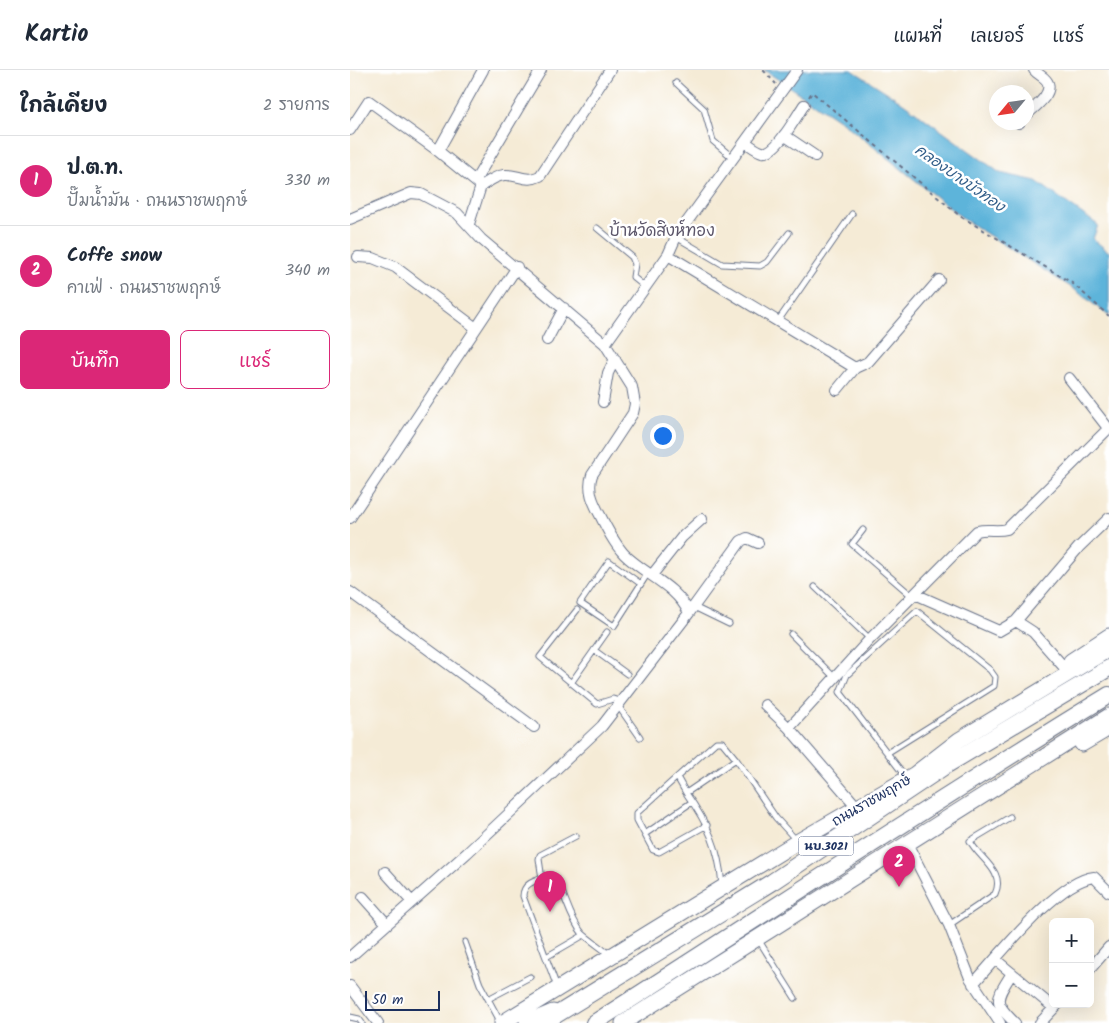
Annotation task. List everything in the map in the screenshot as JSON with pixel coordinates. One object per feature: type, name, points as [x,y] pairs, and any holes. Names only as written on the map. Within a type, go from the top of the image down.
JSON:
[{"type":"main road","points":[[911,776],[961,729],[1109,636]]},
{"type":"main road","name":"ถนนราชพฤกษ์","points":[[502,1023],[798,842],[911,776],[959,740],[1109,649]]},
{"type":"main road","name":"ถนนราชพฤกษ์","points":[[542,1023],[772,882],[945,766],[1109,668]]},
{"type":"main road","name":"นบ.3021","points":[[594,1023],[813,884],[969,780],[1109,696]]},
{"type":"main road","name":"นบ.3021","points":[[622,1022],[1109,716]]},
{"type":"main road","points":[[829,892],[871,875],[994,797],[1109,728]]},
{"type":"main road","points":[[527,1023],[572,1005]]},
{"type":"street","points":[[438,151],[483,70]]},
{"type":"street","points":[[469,224],[478,184],[541,70]]},
{"type":"street","points":[[478,184],[502,175],[524,180],[540,176],[610,70]]},
{"type":"street","points":[[605,344],[668,255],[676,237],[745,142],[779,88],[797,70]]},
{"type":"street","points":[[1034,70],[1047,81],[1049,87],[1047,93],[1034,107]]},
{"type":"street","points":[[350,130],[367,102],[370,102],[438,151],[478,184]]},
{"type":"street","points":[[745,142],[762,152],[768,152],[784,135],[804,106]]},
{"type":"street","points":[[784,135],[815,156]]},
{"type":"street","points":[[350,219],[402,196],[415,193],[449,208],[469,224],[480,239],[516,267],[605,344],[632,387],[635,404],[633,414],[592,475],[589,484],[590,493],[616,544],[624,554],[678,595],[691,610]]},
{"type":"street","points":[[668,255],[855,368]]},
{"type":"street","points":[[358,257],[373,258],[395,267],[476,328]]},
{"type":"street","points":[[350,518],[516,267]]},
{"type":"street","points":[[837,390],[855,368],[868,362],[939,280]]},
{"type":"street","points":[[547,340],[564,308]]},
{"type":"street","points":[[603,402],[608,373],[615,359]]},
{"type":"street","points":[[789,728],[870,639],[977,530],[984,529],[996,532],[1007,529],[1109,428],[1069,378]]},
{"type":"street","points":[[914,595],[999,631],[1016,621],[1079,547],[1109,518]]},
{"type":"street","points":[[650,574],[682,537],[702,519]]},
{"type":"street","points":[[350,957],[544,782],[602,726],[691,610],[740,541],[748,538],[758,543]]},
{"type":"street","points":[[350,592],[534,727]]},
{"type":"street","points":[[1016,621],[1033,632],[1063,666]]},
{"type":"street","points":[[765,705],[789,728],[858,808]]},
{"type":"street","points":[[911,851],[949,925],[973,984],[1000,1023]]},
{"type":"street","points":[[385,872],[412,902]]},
{"type":"street","points":[[973,984],[1025,928],[1065,889],[1075,883],[1094,878],[1109,892]]},
{"type":"street","points":[[363,897],[387,924]]},
{"type":"street","points":[[1094,964],[1109,947]]},
{"type":"street","points":[[996,960],[1049,1001]]},
{"type":"street","points":[[1012,973],[1000,992],[998,1002],[1000,1009],[1015,1023]]},
{"type":"street","points":[[350,986],[378,1023]]},
{"type":"street","points":[[1040,1023],[1054,1008]]},
{"type":"lane","points":[[676,84],[704,109],[713,142],[733,158]]},
{"type":"lane","points":[[778,321],[852,214]]},
{"type":"lane","points":[[597,228],[632,257],[635,264],[633,276],[645,287]]},
{"type":"lane","points":[[676,237],[722,264],[760,266],[767,262],[789,233]]},
{"type":"lane","points":[[863,530],[852,544],[914,595]]},
{"type":"lane","points":[[641,584],[609,561],[580,603],[614,626],[641,584],[650,574]]},
{"type":"lane","points":[[815,587],[870,639]]},
{"type":"lane","points":[[577,610],[540,657],[597,704],[612,699],[620,704],[640,737]]},
{"type":"lane","points":[[691,610],[729,624]]},
{"type":"lane","points":[[887,753],[994,686],[996,677],[990,670],[917,611],[847,675],[840,692],[887,753],[911,776]]},
{"type":"lane","points":[[571,683],[607,632]]},
{"type":"lane","points":[[792,634],[835,678]]},
{"type":"lane","points":[[594,650],[627,674]]},
{"type":"lane","points":[[707,826],[660,852],[653,850],[637,820],[637,813],[716,742],[722,742],[736,759],[776,818],[798,842]]},
{"type":"lane","points":[[686,794],[736,759]]},
{"type":"lane","points":[[677,776],[686,794],[707,826],[717,848],[722,888]]},
{"type":"lane","points":[[645,834],[692,802]]},
{"type":"lane","points":[[949,925],[995,894],[998,881],[993,868],[970,841],[1010,817]]},
{"type":"lane","points":[[542,879],[540,855],[576,836]]},
{"type":"lane","points":[[558,990],[523,896],[526,884],[551,875],[556,879],[570,912],[584,935],[593,940],[611,956]]},
{"type":"lane","points":[[546,957],[584,935]]},
{"type":"lane","points":[[757,938],[794,998]]},
{"type":"lane","points":[[465,942],[480,984],[502,1023]]},
{"type":"lane","points":[[488,999],[530,977]]},
{"type":"lane","points":[[350,1018],[360,1019],[362,1023]]},
{"type":"path","points":[[764,70],[779,88]]},
{"type":"path","points":[[804,106],[812,92],[960,216],[1072,283],[1109,316]]},
{"type":"water","name":"คลองบางบัวทอง","points":[[764,70],[852,70],[899,100],[1000,173],[1036,181],[1098,225],[1093,239],[1109,252],[1109,316],[1074,289],[965,220],[845,124]]},
{"type":"place","name":"Coffe snow","points":[[899,887]]},
{"type":"place","name":"ป.ต.ท.","points":[[550,912]]},
{"type":"district","name":"บ้านวัดสิงห์ทอง","points":[[662,230]]}]
